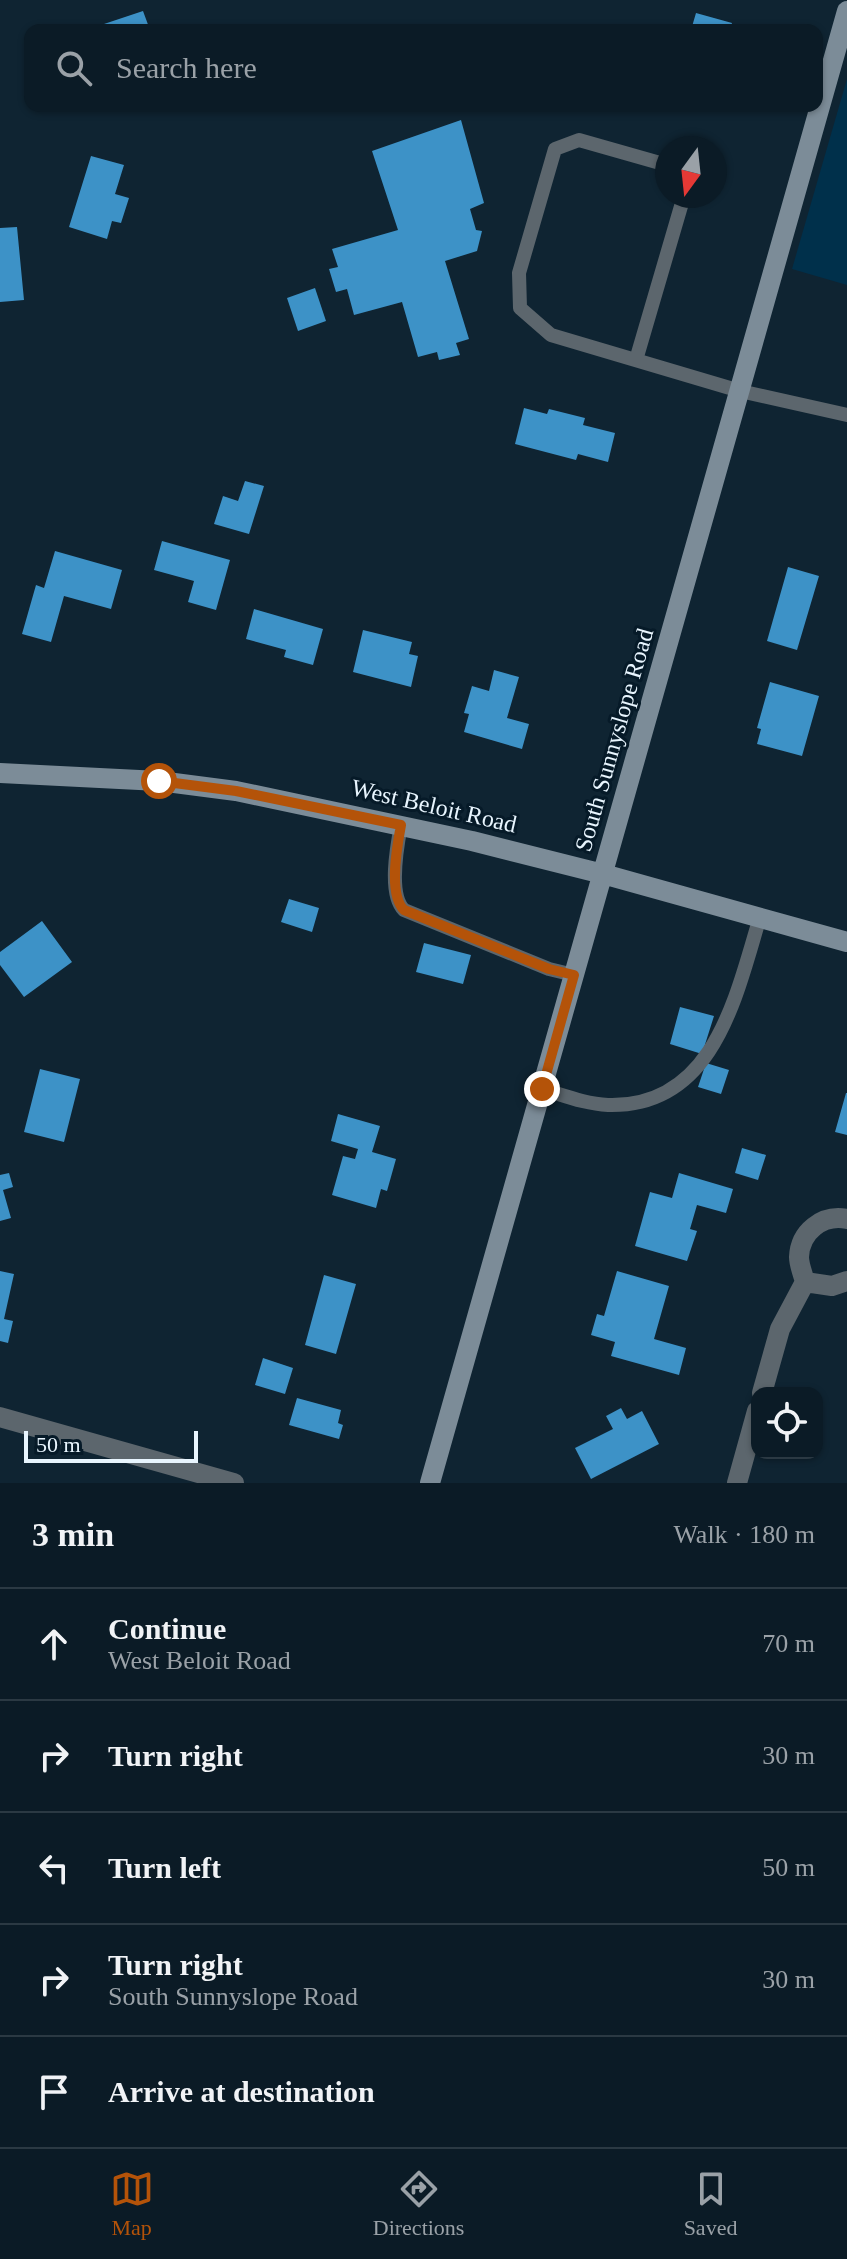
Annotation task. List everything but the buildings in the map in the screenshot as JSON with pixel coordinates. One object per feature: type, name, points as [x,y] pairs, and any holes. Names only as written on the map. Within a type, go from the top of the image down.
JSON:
[{"type":"street","name":"South Sunnyslope Road","points":[[823,96],[847,11]]},
{"type":"street","name":"South Sunnyslope Road","points":[[430,1483],[819,112]]},
{"type":"street","name":"West Beloit Road","points":[[0,773],[159,781],[236,791],[401,825],[603,874],[847,942]]},
{"type":"street","points":[[764,1387],[780,1329],[805,1282],[799,1259],[801,1243],[809,1229],[824,1220],[847,1219]]},
{"type":"street","points":[[805,1282],[832,1286],[847,1281]]},
{"type":"street","points":[[0,1417],[234,1483]]},
{"type":"street","points":[[737,1483],[751,1433]]},
{"type":"lane","points":[[655,162],[579,140],[555,149],[519,273],[520,308],[551,335],[740,391],[847,415]]},
{"type":"lane","points":[[636,360],[680,208]]},
{"type":"lane","points":[[401,825],[396,851],[396,893],[398,904],[404,910],[549,969],[574,975]]},
{"type":"lane","points":[[542,1089],[593,1103],[623,1104],[656,1097],[681,1081],[711,1050],[722,1031],[760,917]]},
{"type":"shaded area","points":[[847,79],[847,285],[792,269]]},
{"type":"route","points":[[159,781],[236,791],[401,825],[396,851],[396,893],[398,904],[404,910],[549,969],[574,975],[542,1089]]}]
